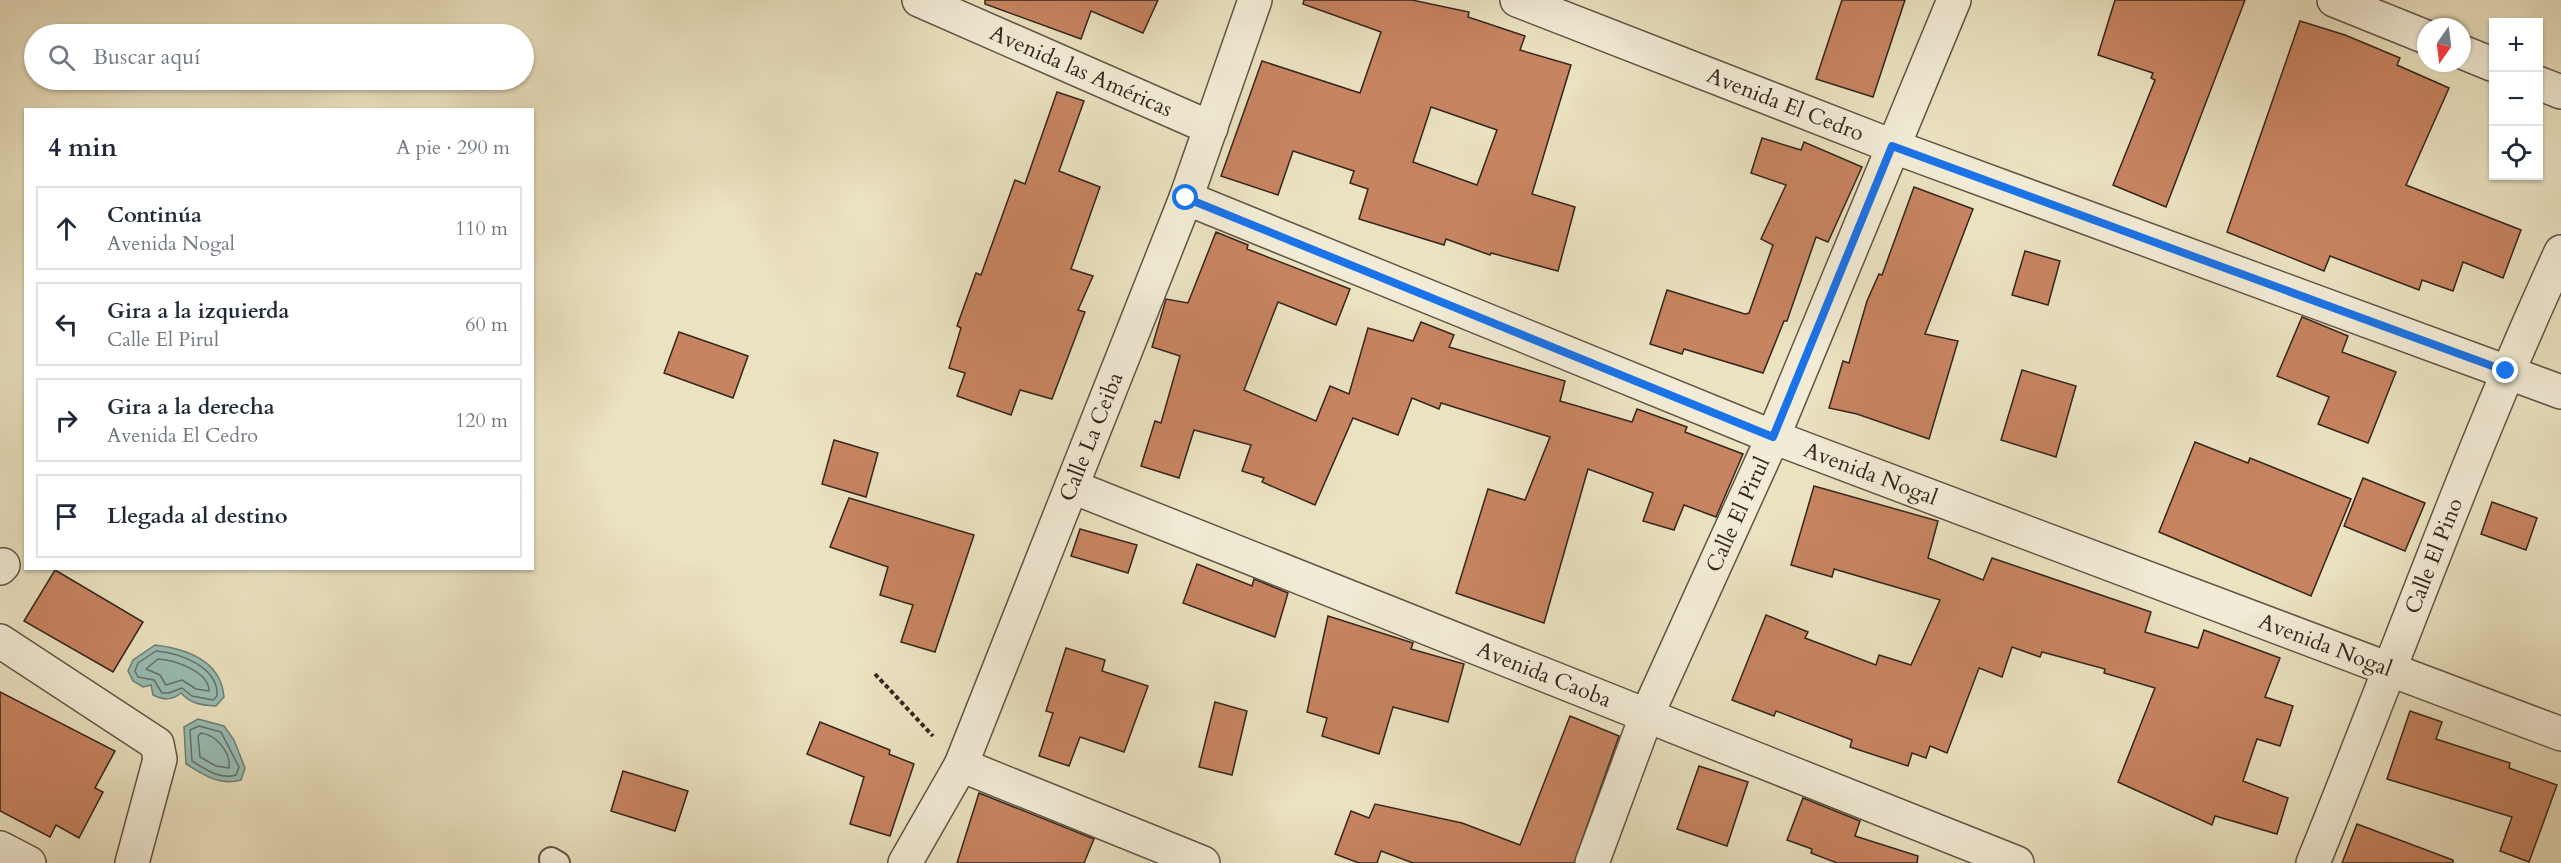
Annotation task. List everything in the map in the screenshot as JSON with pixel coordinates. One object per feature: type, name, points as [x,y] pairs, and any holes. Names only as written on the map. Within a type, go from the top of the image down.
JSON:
[{"type":"street","name":"Avenida las Américas","points":[[919,0],[1211,128]]},
{"type":"street","name":"Calle La Ceiba","points":[[904,863],[961,765],[1186,198],[1255,0]]},
{"type":"street","name":"Avenida El Cedro","points":[[1517,0],[1892,146],[2561,392]]},
{"type":"street","name":"Calle El Pirul","points":[[1592,863],[1646,717],[1773,437],[1954,0]]},
{"type":"street","points":[[2334,0],[2417,33]]},
{"type":"street","points":[[2471,56],[2489,63]]},
{"type":"street","points":[[2543,85],[2561,92]]},
{"type":"street","name":"Avenida Nogal","points":[[1186,198],[1773,437],[2561,734]]},
{"type":"street","name":"Calle El Pino","points":[[2313,863],[2391,670],[2506,371],[2561,252]]},
{"type":"street","name":"Avenida Caoba","points":[[1072,487],[2017,863]]},
{"type":"street","points":[[0,641],[157,744],[160,759],[132,863]]},
{"type":"street","points":[[961,765],[1203,863]]},
{"type":"street","points":[[0,848],[29,863]]},
{"type":"path","points":[[875,674],[961,765]]},
{"type":"water","points":[[155,645],[179,650],[201,659],[217,674],[224,697],[216,706],[197,703],[181,693],[164,699],[153,695],[151,685],[143,687],[133,681],[128,671],[133,660]]},
{"type":"water","points":[[198,719],[224,726],[234,740],[245,768],[241,780],[226,782],[219,780],[186,764],[184,727]]},
{"type":"building","points":[[985,0],[1158,0],[1143,33],[1091,11],[1081,39],[985,4]]},
{"type":"building","points":[[1304,0],[1412,0],[1469,12],[1468,17],[1525,36],[1520,50],[1571,65],[1532,194],[1575,207],[1558,271],[1491,253],[1490,255],[1446,239],[1444,245],[1359,219],[1368,189],[1350,183],[1354,171],[1293,151],[1278,195],[1221,176],[1262,61],[1360,93],[1381,32],[1303,4]],"holes":[[[1431,107],[1497,130],[1477,185],[1413,162]]]},
{"type":"building","points":[[1842,0],[1905,0],[1873,97],[1816,79]]},
{"type":"building","points":[[2115,0],[2245,0],[2166,207],[2113,185],[2155,80],[2151,78],[2153,73],[2098,55]]},
{"type":"building","points":[[2300,21],[2345,35],[2400,58],[2397,65],[2449,88],[2406,185],[2521,230],[2503,278],[2463,262],[2453,291],[2422,280],[2419,290],[2330,256],[2324,271],[2227,232]]},
{"type":"building","points":[[1057,92],[1084,101],[1059,171],[1100,187],[1071,269],[1093,276],[1078,310],[1085,312],[1052,399],[1020,390],[1011,415],[957,396],[965,373],[949,368],[961,328],[957,326],[976,273],[981,275],[1015,180],[1025,184]]},
{"type":"building","points":[[1762,138],[1801,150],[1804,142],[1862,167],[1828,242],[1816,237],[1787,321],[1784,321],[1763,373],[1684,349],[1682,354],[1650,344],[1667,290],[1745,314],[1749,313],[1773,245],[1761,239],[1786,185],[1751,173]]},
{"type":"building","points":[[1914,187],[1973,209],[1925,334],[1958,341],[1929,439],[1857,414],[1829,408],[1843,361],[1849,363],[1867,301],[1879,274],[1882,275]]},
{"type":"building","points":[[1216,232],[1248,245],[1247,249],[1350,289],[1336,325],[1278,302],[1244,390],[1316,421],[1330,386],[1349,394],[1368,328],[1413,341],[1421,322],[1454,335],[1449,347],[1565,381],[1560,401],[1632,422],[1637,409],[1687,427],[1685,432],[1743,454],[1716,517],[1684,505],[1674,530],[1643,521],[1653,493],[1588,469],[1544,623],[1456,593],[1488,489],[1525,500],[1550,437],[1441,403],[1439,409],[1412,398],[1398,435],[1353,418],[1315,505],[1262,482],[1264,478],[1242,471],[1251,445],[1194,430],[1179,478],[1141,466],[1155,421],[1161,423],[1180,356],[1152,347],[1166,299],[1188,303]]},
{"type":"building","points":[[2025,251],[2060,261],[2048,305],[2012,295]]},
{"type":"building","points":[[2302,317],[2348,336],[2342,352],[2396,372],[2368,443],[2318,424],[2329,397],[2277,376]]},
{"type":"building","points":[[679,332],[748,356],[733,398],[664,373]]},
{"type":"building","points":[[2022,370],[2076,386],[2056,457],[2001,440]]},
{"type":"building","points":[[834,440],[878,453],[866,497],[822,484]]},
{"type":"building","points":[[2195,442],[2248,463],[2250,458],[2351,499],[2311,596],[2159,532]]},
{"type":"building","points":[[2363,478],[2425,503],[2405,551],[2344,526]]},
{"type":"building","points":[[1814,486],[1938,521],[1928,558],[1983,580],[1992,558],[2151,612],[2145,632],[2198,648],[2204,630],[2280,658],[2265,697],[2293,706],[2280,746],[2257,739],[2243,781],[2288,798],[2277,834],[2215,816],[2212,825],[2118,782],[2155,688],[2104,673],[2105,669],[2042,652],[2040,657],[2012,647],[2002,677],[1979,668],[1947,753],[1930,746],[1926,758],[1912,753],[1908,766],[1850,747],[1852,740],[1776,711],[1774,716],[1732,700],[1766,615],[1808,632],[1805,638],[1876,665],[1879,655],[1911,665],[1940,600],[1834,569],[1832,577],[1791,565]]},
{"type":"building","points":[[849,498],[974,535],[935,652],[901,642],[913,605],[880,595],[888,567],[830,547]]},
{"type":"building","points":[[2492,502],[2537,518],[2526,550],[2481,534]]},
{"type":"building","points":[[1080,529],[1137,545],[1128,573],[1071,556]]},
{"type":"building","points":[[1197,564],[1252,586],[1254,579],[1288,593],[1275,637],[1183,603]]},
{"type":"building","points":[[55,570],[143,622],[113,672],[24,621]]},
{"type":"building","points":[[1328,616],[1413,643],[1411,649],[1464,664],[1448,722],[1393,707],[1379,754],[1322,736],[1327,718],[1307,712]]},
{"type":"building","points":[[1066,648],[1105,660],[1102,671],[1148,686],[1124,752],[1080,737],[1069,766],[1039,756],[1053,713],[1046,711]]},
{"type":"building","points":[[0,692],[115,751],[95,788],[103,792],[79,838],[56,825],[50,837],[0,811]]},
{"type":"building","points":[[1215,702],[1247,711],[1232,775],[1199,767]]},
{"type":"building","points":[[2410,711],[2442,722],[2436,739],[2510,763],[2509,768],[2557,785],[2529,862],[2500,851],[2512,817],[2387,779]]},
{"type":"building","points":[[1570,716],[1619,736],[1574,863],[1413,863],[1381,851],[1377,863],[1359,863],[1335,854],[1351,811],[1369,818],[1375,804],[1462,823],[1520,845]]},
{"type":"building","points":[[820,722],[890,750],[889,754],[914,764],[890,836],[850,824],[864,777],[807,754]]},
{"type":"building","points":[[1699,766],[1748,782],[1727,846],[1677,829]]},
{"type":"building","points":[[623,771],[688,791],[675,831],[611,811]]},
{"type":"building","points":[[979,793],[1094,839],[1084,863],[957,863]]},
{"type":"building","points":[[1803,798],[1860,821],[1855,836],[1918,856],[1917,863],[1837,863],[1811,853],[1812,849],[1787,840]]},
{"type":"building","points":[[2357,824],[2453,860],[2453,863],[2342,863]]},
{"type":"route","points":[[1186,198],[1773,437],[1892,146],[2506,371]]}]
